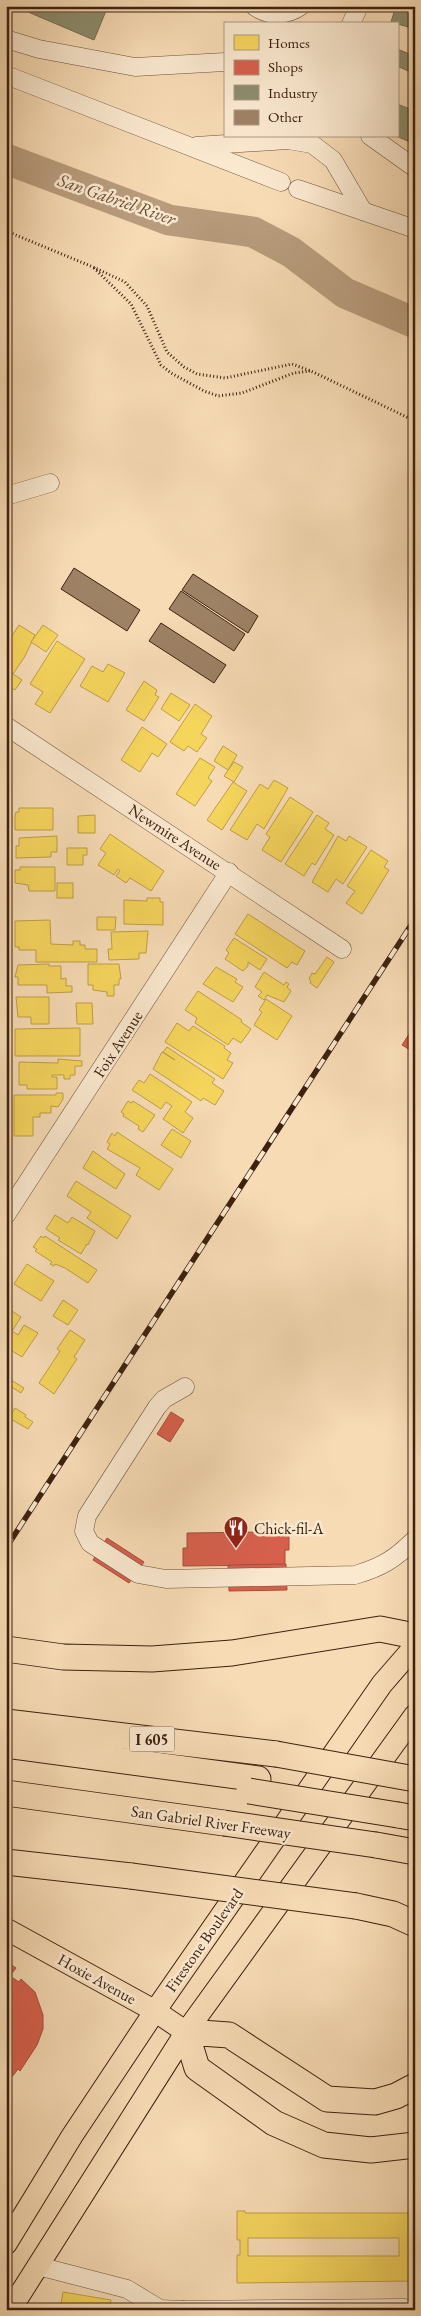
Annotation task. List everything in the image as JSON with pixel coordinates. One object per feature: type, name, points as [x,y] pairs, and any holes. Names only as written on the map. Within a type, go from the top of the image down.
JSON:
[{"type":"highway","points":[[10,1649],[63,1657],[152,1659],[232,1653],[380,1629],[415,1636]]},
{"type":"highway","name":"I 605","points":[[13,1720],[276,1754],[415,1779]]},
{"type":"highway","points":[[6,1745],[409,1810]]},
{"type":"highway","points":[[6,1756],[254,1785]]},
{"type":"highway","name":"San Gabriel River Freeway","points":[[6,1793],[415,1852]]},
{"type":"highway","points":[[6,1862],[131,1876],[356,1906],[394,1914],[415,1924]]},
{"type":"highway","points":[[415,2086],[396,2096],[375,2102],[327,2099],[229,2035],[186,2032],[197,2068],[274,2123],[324,2145],[371,2150],[415,2145]]},
{"type":"main road","name":"Firestone Boulevard","points":[[6,2244],[72,2136],[155,2011],[382,1684],[415,1646]]},
{"type":"main road","points":[[10,2310],[186,2032],[415,1715]]},
{"type":"main road","name":"Hoxie Avenue","points":[[6,1929],[155,2011],[186,2032]]},
{"type":"street","points":[[254,6],[263,14],[279,14],[301,6]]},
{"type":"street","points":[[352,22],[359,6]]},
{"type":"street","points":[[6,39],[39,49],[135,67],[224,62]]},
{"type":"street","points":[[6,75],[281,182]]},
{"type":"street","points":[[373,138],[415,168]]},
{"type":"street","points":[[188,147],[288,140],[312,144],[333,160],[363,210]]},
{"type":"street","points":[[298,189],[415,229]]},
{"type":"street","points":[[6,496],[50,483]]},
{"type":"street","name":"Newmire Avenue","points":[[6,726],[229,872],[342,949]]},
{"type":"street","name":"Foix Avenue","points":[[6,1216],[229,872]]},
{"type":"street","points":[[185,1387],[164,1399],[157,1407],[87,1516],[84,1531],[90,1542],[138,1574],[146,1577],[166,1579],[355,1576],[384,1566],[397,1557],[415,1539]]},
{"type":"street","points":[[38,2266],[127,2289],[139,2304],[160,2309],[405,2308]]},
{"type":"path","points":[[6,231],[114,276],[133,289],[147,306],[167,352],[184,367],[197,374],[225,378],[292,364],[311,371],[415,421]]},
{"type":"path","points":[[93,267],[130,304],[161,365],[171,373],[204,391],[218,396],[242,393],[294,373],[311,371]]},
{"type":"building: Homes","points":[[19,625],[35,635],[25,656],[13,674],[22,680],[15,690],[6,684],[6,645]]},
{"type":"building: Homes","points":[[43,625],[58,635],[46,652],[31,642]]},
{"type":"building: Homes","points":[[57,641],[85,659],[50,713],[35,704],[43,692],[30,684]]},
{"type":"building: Homes","points":[[108,664],[125,673],[108,702],[80,686],[92,666],[103,672]]},
{"type":"building: Homes","points":[[144,681],[157,690],[155,695],[159,697],[144,721],[126,710]]},
{"type":"building: Homes","points":[[171,693],[190,705],[179,721],[161,709]]},
{"type":"building: Homes","points":[[195,704],[212,716],[201,734],[207,738],[197,752],[188,746],[184,751],[170,742]]},
{"type":"building: Homes","points":[[142,727],[167,744],[158,757],[152,753],[140,772],[121,760]]},
{"type":"building: Homes","points":[[223,746],[237,755],[228,770],[214,761]]},
{"type":"building: Homes","points":[[200,758],[215,767],[208,778],[212,781],[195,806],[176,794]]},
{"type":"building: Homes","points":[[234,762],[243,767],[234,782],[224,776]]},
{"type":"building: Homes","points":[[274,780],[288,788],[264,829],[257,824],[247,840],[230,830],[260,784],[268,789]]},
{"type":"building: Homes","points":[[233,782],[247,791],[222,830],[207,820]]},
{"type":"building: Homes","points":[[290,797],[313,812],[281,862],[262,850],[270,837],[266,834]]},
{"type":"building: Homes","points":[[19,808],[53,808],[53,830],[15,830],[15,816],[16,812],[19,812]]},
{"type":"building: Homes","points":[[95,815],[95,833],[78,833],[78,816]]},
{"type":"building: Homes","points":[[317,815],[329,823],[325,829],[334,835],[315,865],[312,863],[304,876],[285,864]]},
{"type":"building: Homes","points":[[110,834],[164,871],[151,891],[130,878],[126,883],[116,876],[120,871],[118,869],[114,875],[98,865],[106,853],[100,849]]},
{"type":"building: Homes","points":[[57,836],[57,852],[51,852],[51,857],[16,858],[16,846],[19,846],[19,838]]},
{"type":"building: Homes","points":[[338,836],[346,841],[349,836],[367,847],[343,884],[336,879],[328,892],[312,882]]},
{"type":"building: Homes","points":[[67,848],[87,848],[87,855],[83,855],[83,865],[67,865]]},
{"type":"building: Homes","points":[[371,850],[388,861],[384,867],[389,870],[362,914],[346,903],[355,891],[347,886]]},
{"type":"building: Homes","points":[[20,867],[55,867],[55,891],[29,891],[28,885],[15,883],[15,870],[20,870]]},
{"type":"building: Homes","points":[[57,883],[73,883],[73,898],[57,898]]},
{"type":"building: Homes","points":[[147,898],[160,898],[160,902],[163,902],[163,925],[124,924],[124,900],[147,901]]},
{"type":"building: Homes","points":[[248,914],[305,951],[297,965],[292,962],[287,968],[235,934]]},
{"type":"building: Homes","points":[[97,917],[116,917],[115,930],[97,930]]},
{"type":"building: Homes","points":[[50,920],[51,944],[73,945],[73,941],[80,941],[80,945],[85,945],[85,949],[97,949],[97,962],[36,962],[36,950],[19,950],[19,947],[15,947],[15,921]]},
{"type":"building: Homes","points":[[148,931],[146,953],[139,953],[139,959],[109,960],[108,949],[112,949],[111,932]]},
{"type":"building: Homes","points":[[234,938],[267,959],[260,970],[248,962],[248,966],[243,971],[225,959],[229,953],[226,950]]},
{"type":"building: Homes","points":[[327,957],[334,962],[317,988],[310,983],[309,979]]},
{"type":"building: Homes","points":[[49,964],[49,966],[61,966],[61,979],[66,978],[66,986],[72,986],[72,992],[47,993],[47,985],[18,985],[18,977],[15,977],[18,965]]},
{"type":"building: Homes","points":[[88,964],[119,964],[121,979],[119,979],[119,985],[114,985],[114,996],[107,996],[107,992],[93,990],[93,985],[88,985]]},
{"type":"building: Homes","points":[[216,967],[237,979],[235,982],[243,987],[233,1002],[203,984]]},
{"type":"building: Homes","points":[[264,972],[284,985],[286,982],[289,984],[287,987],[291,991],[284,1002],[267,995],[264,1000],[258,996],[262,992],[255,987]]},
{"type":"building: Homes","points":[[198,991],[242,1020],[241,1022],[251,1029],[241,1043],[233,1038],[228,1045],[195,1023],[197,1018],[185,1010]]},
{"type":"building: Homes","points":[[16,997],[49,997],[49,1024],[31,1024],[31,1017],[18,1017]]},
{"type":"building: Homes","points":[[266,999],[292,1016],[277,1040],[254,1025],[262,1012],[259,1010]]},
{"type":"building: Homes","points":[[76,1003],[92,1003],[93,1024],[77,1024]]},
{"type":"building: Homes","points":[[177,1023],[189,1031],[193,1026],[225,1046],[224,1048],[231,1053],[227,1060],[233,1063],[223,1079],[165,1042]]},
{"type":"building: Homes","points":[[80,1028],[80,1056],[15,1056],[15,1029]]},
{"type":"building: Homes","points":[[167,1047],[215,1079],[212,1083],[224,1091],[215,1105],[203,1098],[201,1101],[153,1069],[162,1052],[175,1060],[163,1052]]},
{"type":"building: Homes","points":[[58,1059],[82,1061],[82,1066],[75,1066],[75,1075],[70,1075],[70,1079],[64,1079],[64,1075],[52,1075],[52,1077],[57,1077],[57,1089],[27,1089],[27,1085],[19,1085],[19,1062],[58,1063]]},
{"type":"building: Homes","points":[[150,1074],[192,1102],[185,1112],[193,1118],[183,1133],[163,1119],[172,1106],[166,1102],[161,1109],[132,1090],[139,1080],[144,1083]]},
{"type":"building: Homes","points":[[56,1093],[63,1093],[63,1099],[58,1107],[51,1106],[51,1113],[40,1113],[40,1117],[33,1117],[33,1136],[14,1136],[14,1095],[56,1095]]},
{"type":"building: Homes","points":[[128,1101],[132,1103],[133,1101],[155,1115],[143,1132],[138,1129],[139,1126],[123,1116],[124,1114],[121,1112]]},
{"type":"building: Homes","points":[[172,1129],[191,1141],[181,1158],[161,1145]]},
{"type":"building: Homes","points":[[117,1132],[173,1169],[159,1190],[136,1175],[140,1168],[107,1149],[110,1144],[107,1142],[112,1133],[115,1136]]},
{"type":"building: Homes","points":[[93,1151],[125,1174],[116,1189],[83,1168]]},
{"type":"building: Homes","points":[[76,1181],[131,1216],[117,1239],[87,1218],[91,1212],[67,1196]]},
{"type":"building: Homes","points":[[55,1215],[68,1223],[72,1217],[95,1231],[81,1254],[58,1240],[60,1238],[46,1229]]},
{"type":"building: Homes","points":[[41,1236],[44,1238],[45,1236],[97,1270],[88,1283],[65,1268],[50,1264],[52,1262],[35,1251],[37,1249],[33,1247]]},
{"type":"building: Homes","points":[[27,1264],[54,1281],[41,1301],[14,1284]]},
{"type":"building: Homes","points":[[63,1300],[78,1310],[68,1325],[53,1316]]},
{"type":"building: Homes","points":[[6,1307],[21,1317],[12,1331],[18,1335],[24,1325],[38,1333],[22,1357],[6,1347],[10,1338],[8,1337],[6,1340]]},
{"type":"building: Homes","points":[[70,1330],[85,1340],[74,1357],[77,1359],[54,1394],[39,1383],[60,1351],[57,1349]]},
{"type":"building: Homes","points":[[6,1377],[24,1388],[21,1393],[10,1386],[6,1392]]},
{"type":"building: Homes","points":[[15,1408],[33,1422],[28,1429],[11,1419],[12,1417],[10,1416]]},
{"type":"building: Homes","points":[[237,2211],[245,2211],[245,2213],[415,2213],[415,2281],[237,2283],[237,2255],[240,2255],[240,2240],[237,2240]],"holes":[[[248,2238],[399,2238],[399,2256],[248,2256]]]},
{"type":"building: Homes","points":[[63,2292],[111,2300],[109,2310],[60,2310]]},
{"type":"building: Shops","points":[[415,1025],[415,1053],[402,1045]]},
{"type":"building: Shops","points":[[171,1412],[184,1420],[170,1442],[157,1434]]},
{"type":"building: Shops","name":"Chick-fil-A","points":[[187,1533],[289,1533],[289,1550],[285,1550],[285,1565],[183,1566],[183,1548],[187,1548]]},
{"type":"building: Shops","points":[[107,1538],[144,1562],[129,1583],[93,1560]]},
{"type":"building: Shops","points":[[286,1564],[287,1590],[229,1591],[228,1565]]},
{"type":"building: Shops","points":[[6,1961],[16,1968],[10,1976],[19,1982],[21,1979],[35,1992],[43,2015],[43,2029],[37,2045],[20,2071],[18,2069],[9,2081],[6,2079]]},
{"type":"building: Industry","points":[[14,6],[108,6],[94,40]]},
{"type":"building: Industry","points":[[396,6],[415,6],[415,29],[398,24],[398,22],[391,22]]},
{"type":"building: Industry","points":[[398,49],[415,56],[415,74],[398,66]]},
{"type":"building: Industry","points":[[398,104],[415,111],[415,144],[398,137]]},
{"type":"building: Other","points":[[74,568],[140,610],[127,631],[61,589]]},
{"type":"building: Other","points":[[193,574],[258,616],[248,633],[182,590]]},
{"type":"building: Other","points":[[181,591],[245,634],[234,651],[169,609]]},
{"type":"building: Other","points":[[161,623],[226,665],[214,683],[149,641]]},
{"type":"waterway","name":"San Gabriel River","points":[[6,159],[169,220],[253,232],[291,252],[345,293],[415,323]]},
{"type":"railway","points":[[6,1548],[415,919]]},
{"type":"place","name":"Chick-fil-A","points":[[236,1549]]}]
